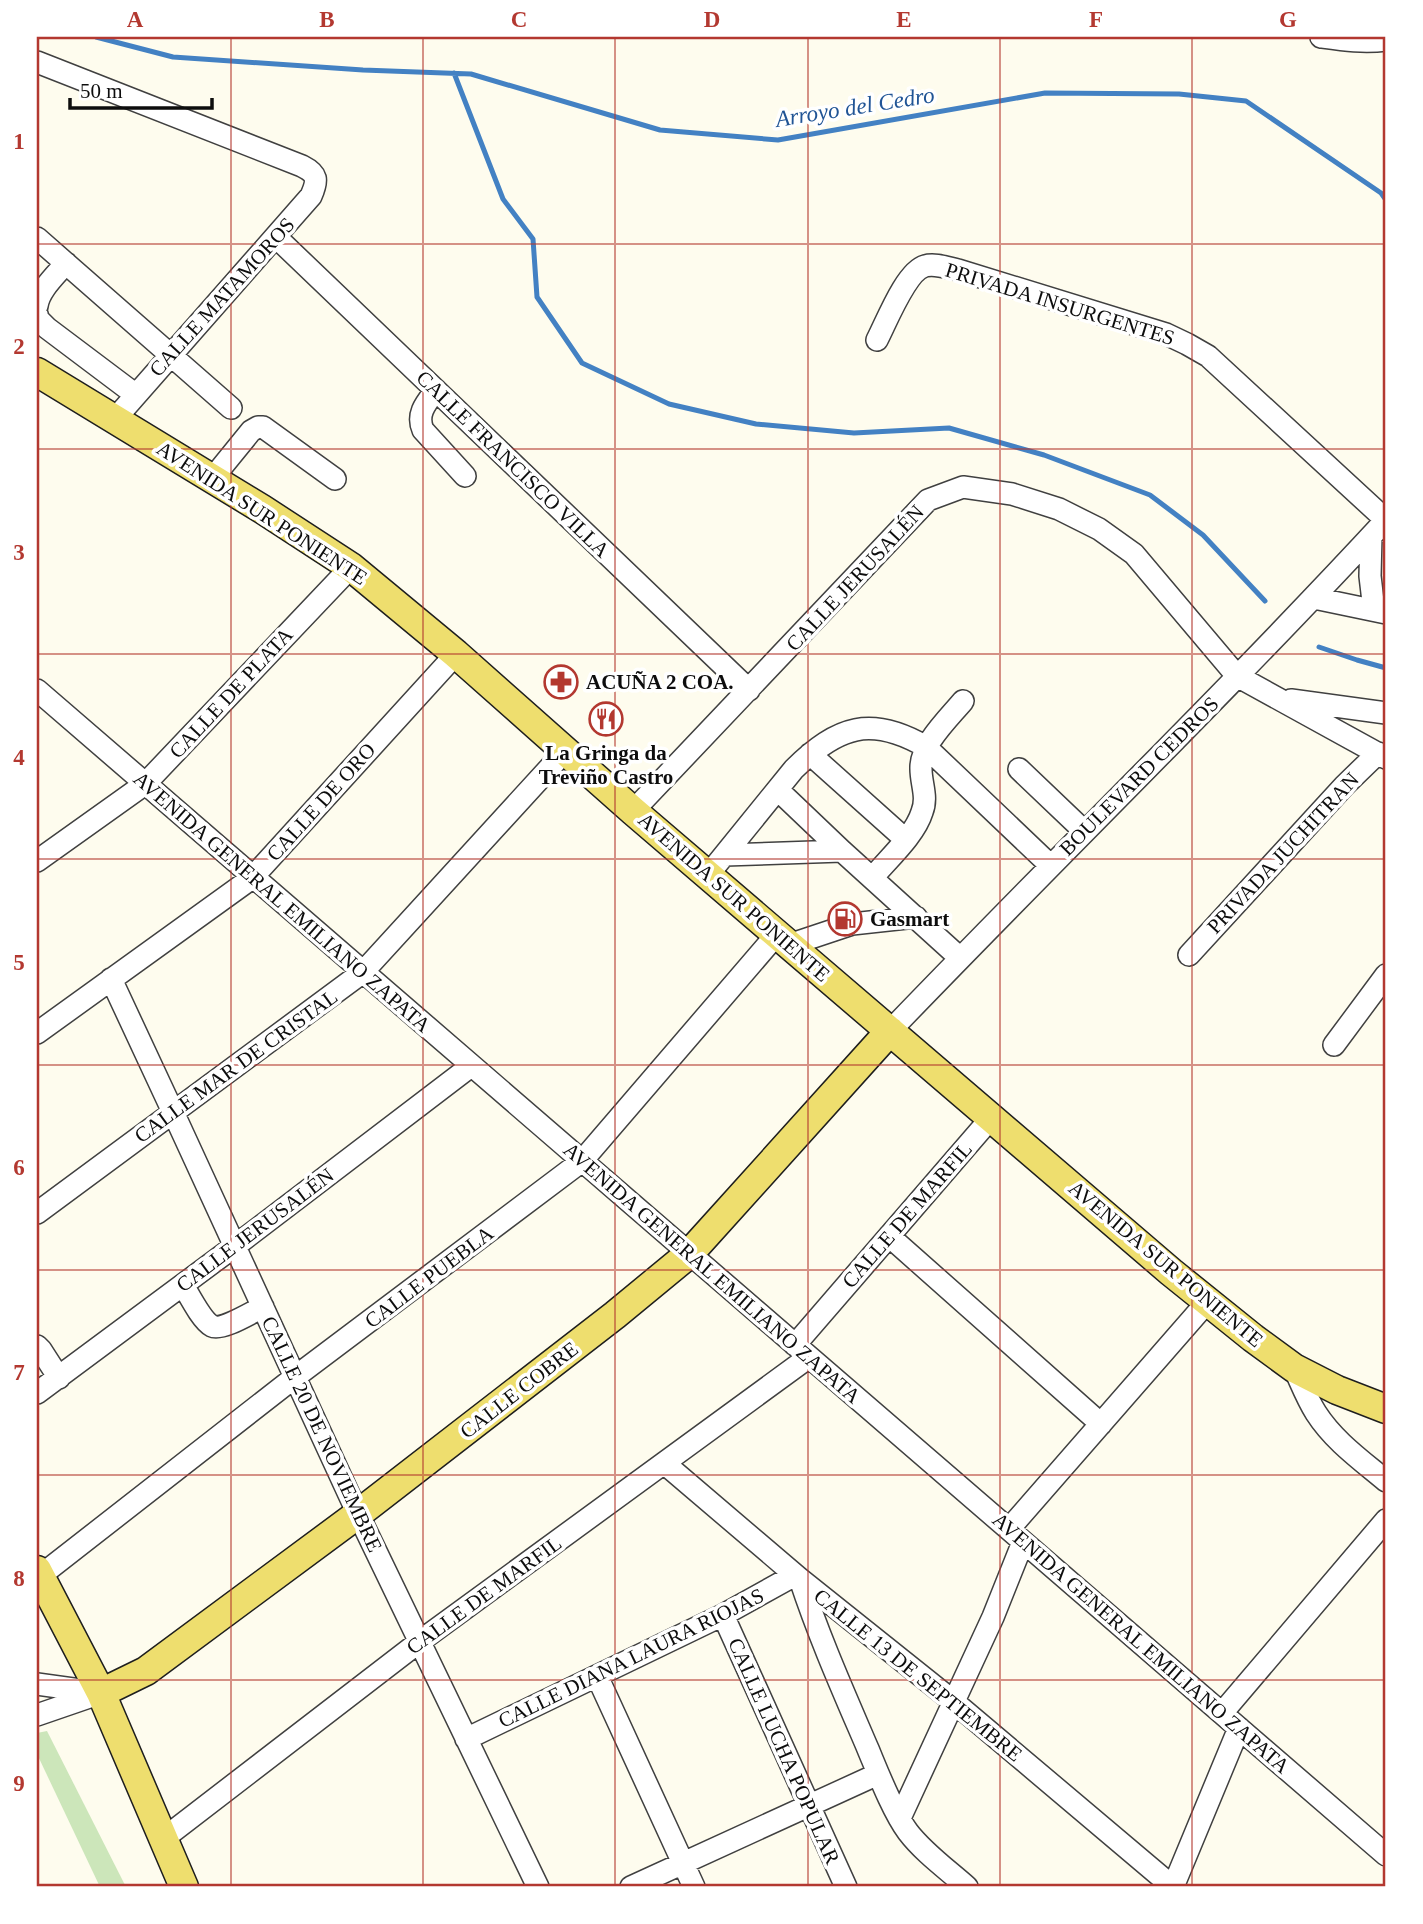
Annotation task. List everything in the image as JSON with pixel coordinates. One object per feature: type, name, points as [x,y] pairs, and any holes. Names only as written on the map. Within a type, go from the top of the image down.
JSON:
[{"type":"main road","name":"AVENIDA SUR PONIENTE","points":[[37,372],[351,567],[456,654],[633,811],[716,865],[783,939],[1208,1301],[1294,1368],[1337,1390],[1386,1409]]},
{"type":"main road","name":"CALLE COBRE","points":[[101,1693],[146,1671],[358,1514],[595,1331],[689,1254],[890,1031]]},
{"type":"main road","points":[[38,1573],[101,1693],[184,1887]]},
{"type":"street","points":[[1321,37],[1352,41],[1386,40]]},
{"type":"street","name":"CALLE MATAMOROS","points":[[37,62],[312,171],[316,178],[311,196],[115,419]]},
{"type":"street","name":"CALLE FRANCISCO VILLA","points":[[276,237],[749,690]]},
{"type":"street","points":[[37,238],[231,408]]},
{"type":"street","points":[[37,306],[37,301],[66,263]]},
{"type":"street","name":"PRIVADA INSURGENTES","points":[[877,340],[908,282],[917,269],[928,265],[958,270],[1166,334],[1208,356],[1386,520]]},
{"type":"street","points":[[37,314],[47,328],[136,395]]},
{"type":"street","points":[[436,390],[424,406],[420,422],[423,430],[465,476]]},
{"type":"street","points":[[212,479],[251,431],[263,427],[335,479]]},
{"type":"street","name":"CALLE JERUSALÉN","points":[[633,811],[929,500],[963,487],[1012,494],[1059,509],[1099,528],[1135,554],[1237,676]]},
{"type":"street","name":"BOULEVARD CEDROS","points":[[890,1031],[1314,598],[1386,520]]},
{"type":"street","points":[[1314,598],[1380,612],[1370,576],[1371,536]]},
{"type":"street","name":"CALLE DE PLATA","points":[[37,862],[145,784],[351,567]]},
{"type":"street","name":"CALLE DE ORO","points":[[37,1033],[252,878],[456,654]]},
{"type":"street","points":[[1237,676],[1382,756]]},
{"type":"street","name":"AVENIDA GENERAL EMILIANO ZAPATA","points":[[37,691],[1386,1855]]},
{"type":"street","points":[[1278,698],[1386,713]]},
{"type":"street","points":[[873,877],[921,816],[925,805],[920,770],[926,747],[963,701]]},
{"type":"street","points":[[716,865],[794,769],[810,754],[834,737],[856,729],[881,729],[904,734],[926,747],[1051,866]]},
{"type":"street","name":"CALLE MAR DE CRISTAL","points":[[37,1213],[363,972],[566,750]]},
{"type":"street","points":[[810,754],[905,839]]},
{"type":"street","name":"PRIVADA JUCHITRAN","points":[[1189,955],[1344,786],[1382,756]]},
{"type":"street","points":[[1019,769],[1084,831]]},
{"type":"street","points":[[778,790],[960,958]]},
{"type":"street","points":[[716,865],[842,851]]},
{"type":"street","points":[[783,939],[852,924],[916,917]]},
{"type":"street","name":"CALLE PUEBLA","points":[[38,1573],[582,1161],[783,939]]},
{"type":"street","points":[[1334,1045],[1386,975]]},
{"type":"street","name":"CALLE 20 DE NOVIEMBRE","points":[[111,979],[358,1514],[538,1887]]},
{"type":"street","name":"CALLE JERUSALÉN","points":[[37,1394],[471,1066]]},
{"type":"street","name":"CALLE DE MARFIL","points":[[163,1839],[419,1642],[664,1463],[802,1351],[889,1236],[991,1118]]},
{"type":"street","points":[[889,1236],[1101,1424]]},
{"type":"street","points":[[183,1285],[212,1326],[226,1325],[263,1307]]},
{"type":"street","points":[[900,1818],[993,1617],[1016,1536],[1101,1424],[1208,1301]]},
{"type":"street","points":[[37,1346],[59,1378]]},
{"type":"street","points":[[1294,1368],[1314,1410],[1325,1425],[1340,1443],[1386,1481]]},
{"type":"street","name":"CALLE 13 DE SEPTIEMBRE","points":[[664,1463],[797,1577],[954,1702],[1173,1887]]},
{"type":"street","points":[[1222,1713],[1386,1520]]},
{"type":"street","points":[[797,1577],[878,1774],[907,1832],[967,1887]]},
{"type":"street","name":"CALLE DIANA LAURA RIOJAS","points":[[466,1739],[797,1577]]},
{"type":"street","name":"CALLE LUCHA POPULAR","points":[[723,1615],[846,1887]]},
{"type":"street","points":[[597,1676],[694,1887]]},
{"type":"street","points":[[37,1684],[101,1693]]},
{"type":"street","points":[[37,1715],[101,1693]]},
{"type":"street","points":[[1173,1887],[1239,1728]]},
{"type":"street","points":[[631,1887],[878,1774]]},
{"type":"green space","points":[[47,1731],[126,1887],[100,1887],[37,1754],[37,1733]]},
{"type":"waterway","name":"Arroyo del Cedro","points":[[96,37],[173,57],[363,70],[471,74],[660,130],[778,140],[1045,93],[1179,94],[1246,101],[1381,193],[1386,200]]},
{"type":"waterway","points":[[454,73],[503,199],[533,239],[537,297],[582,363],[669,404],[756,424],[854,433],[949,428],[1044,455],[1150,495],[1203,535],[1265,601]]},
{"type":"waterway","points":[[1319,647],[1386,668]]},
{"type":"place","name":"ACUÑA 2 COA.","points":[[561,682]]},
{"type":"place","name":"La Gringa da Treviño Castro","points":[[606,719]]},
{"type":"place","name":"Gasmart","points":[[845,919]]}]
